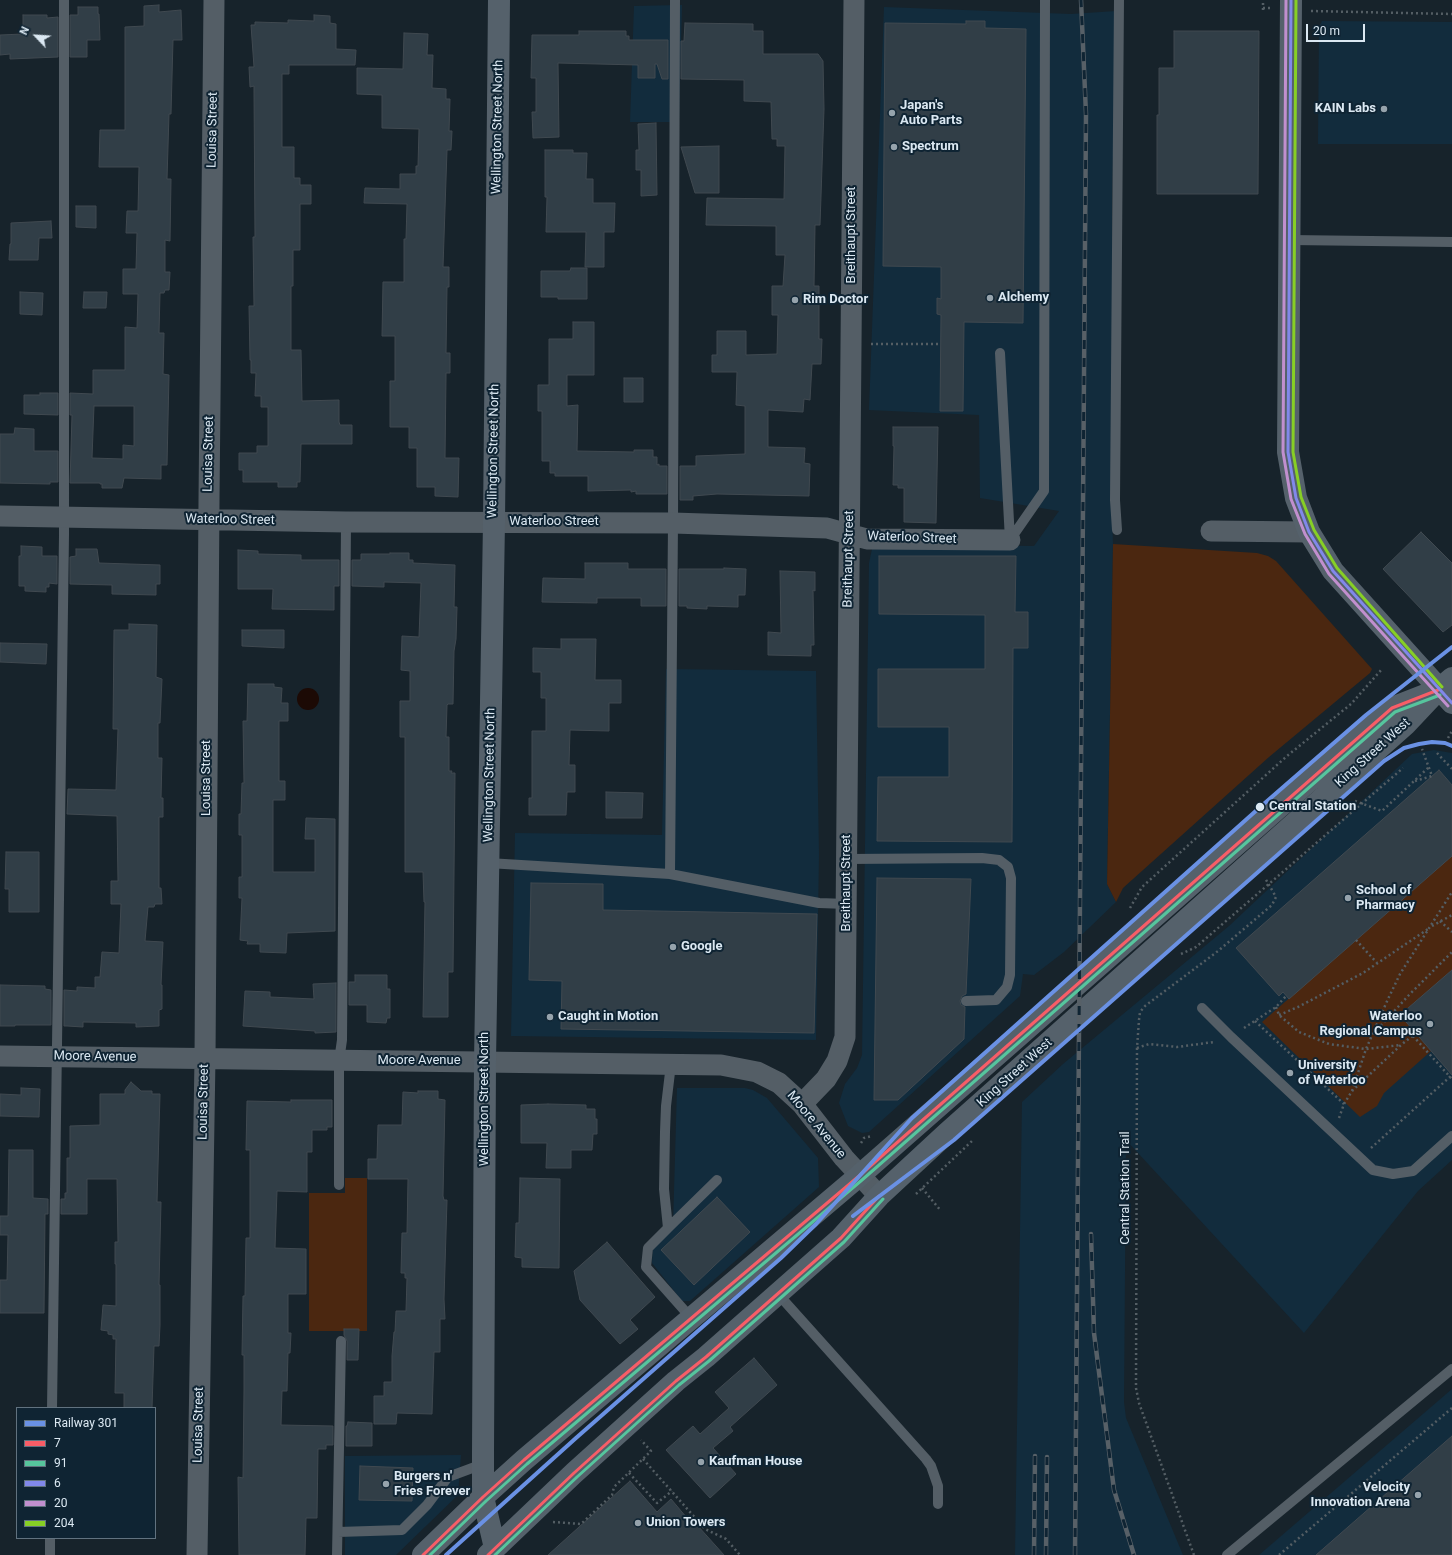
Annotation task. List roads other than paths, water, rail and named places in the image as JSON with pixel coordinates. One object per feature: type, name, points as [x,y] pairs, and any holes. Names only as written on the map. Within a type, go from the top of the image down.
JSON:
[{"type":"main road","name":"Wellington Street North","points":[[495,1553],[483,1497],[485,1062],[494,522],[499,0]]},
{"type":"main road","points":[[1291,0],[1288,452],[1296,498],[1309,532],[1333,571],[1448,690]]},
{"type":"main road","name":"King Street West","points":[[423,1555],[524,1460],[859,1176],[1392,708],[1448,690]]},
{"type":"main road","name":"King Street West","points":[[495,1553],[574,1473],[670,1386],[841,1238],[879,1196],[959,1122],[1406,724],[1448,690]]},
{"type":"street","name":"Louisa Street","points":[[197,1555],[205,1058],[208,519],[214,0]]},
{"type":"street","name":"Breithaupt Street","points":[[802,1104],[826,1079],[837,1061],[845,1037],[854,0]]},
{"type":"street","name":"Waterloo Street","points":[[0,516],[346,522],[673,523],[826,528],[868,539],[1010,540]]},
{"type":"street","points":[[1211,531],[1309,532]]},
{"type":"street","name":"Moore Avenue","points":[[0,1056],[721,1065],[758,1072],[779,1083],[802,1104],[859,1176],[879,1196]]},
{"type":"lane","points":[[52,1407],[64,517],[64,0]]},
{"type":"lane","points":[[670,874],[675,0]]},
{"type":"lane","points":[[1010,540],[1044,491],[1045,0]]},
{"type":"lane","points":[[1117,530],[1115,500],[1119,0]]},
{"type":"lane","points":[[1290,240],[1452,242]]},
{"type":"lane","points":[[1000,353],[1010,540]]},
{"type":"lane","points":[[339,1185],[339,1061],[342,1032],[346,522]]},
{"type":"lane","points":[[847,859],[982,858],[1000,860],[1008,868],[1011,878],[1010,975],[1007,987],[996,1000],[966,1001]]},
{"type":"lane","points":[[488,864],[670,874],[819,903],[847,904]]},
{"type":"lane","points":[[1202,1008],[1373,1170],[1393,1174],[1413,1171],[1452,1136]]},
{"type":"lane","points":[[668,1228],[664,1189],[666,1119],[671,1064]]},
{"type":"lane","points":[[692,1319],[646,1267],[648,1248],[718,1180]]},
{"type":"lane","points":[[778,1294],[926,1459],[931,1466],[938,1486],[938,1504]]},
{"type":"lane","points":[[337,1555],[341,1341]]},
{"type":"lane","points":[[1227,1555],[1452,1369]]},
{"type":"lane","points":[[338,1532],[402,1530],[426,1505],[448,1477],[484,1464]]},
{"type":"lane","points":[[50,1539],[50,1555]]},
{"type":"railway","points":[[1075,1555],[1086,114],[1081,0]]},
{"type":"railway","points":[[1091,1234],[1094,1333],[1114,1490],[1134,1555]]},
{"type":"railway","points":[[1034,1555],[1035,1456]]},
{"type":"railway","points":[[1046,1555],[1047,1457]]},
{"type":"rail line","name":"301","points":[[446,1555],[576,1438],[781,1258],[816,1224],[912,1118],[1258,809],[1366,715],[1452,647]]},
{"type":"rail line","name":"301","points":[[853,1216],[954,1140],[1384,761],[1404,748],[1419,744],[1432,742],[1445,743],[1452,746]]},
{"type":"place","name":"KAIN Labs","points":[[1384,109]]},
{"type":"place","name":"Japan's Auto Parts","points":[[892,113]]},
{"type":"place","name":"Spectrum","points":[[894,147]]},
{"type":"place","name":"Alchemy","points":[[990,298]]},
{"type":"place","name":"Rim Doctor","points":[[795,300]]},
{"type":"place","name":"Central Station","points":[[1260,807]]},
{"type":"place","name":"School of Pharmacy","points":[[1348,898]]},
{"type":"place","name":"Google","points":[[673,947]]},
{"type":"place","name":"Caught in Motion","points":[[550,1017]]},
{"type":"place","name":"Waterloo Regional Campus","points":[[1430,1024]]},
{"type":"place","name":"University of Waterloo","points":[[1290,1073]]},
{"type":"place","name":"Kaufman House","points":[[701,1462]]},
{"type":"place","name":"Burgers n' Fries Forever","points":[[386,1484]]},
{"type":"place","name":"Velocity Innovation Arena","points":[[1418,1495]]},
{"type":"place","name":"Union Towers","points":[[638,1523]]}]
